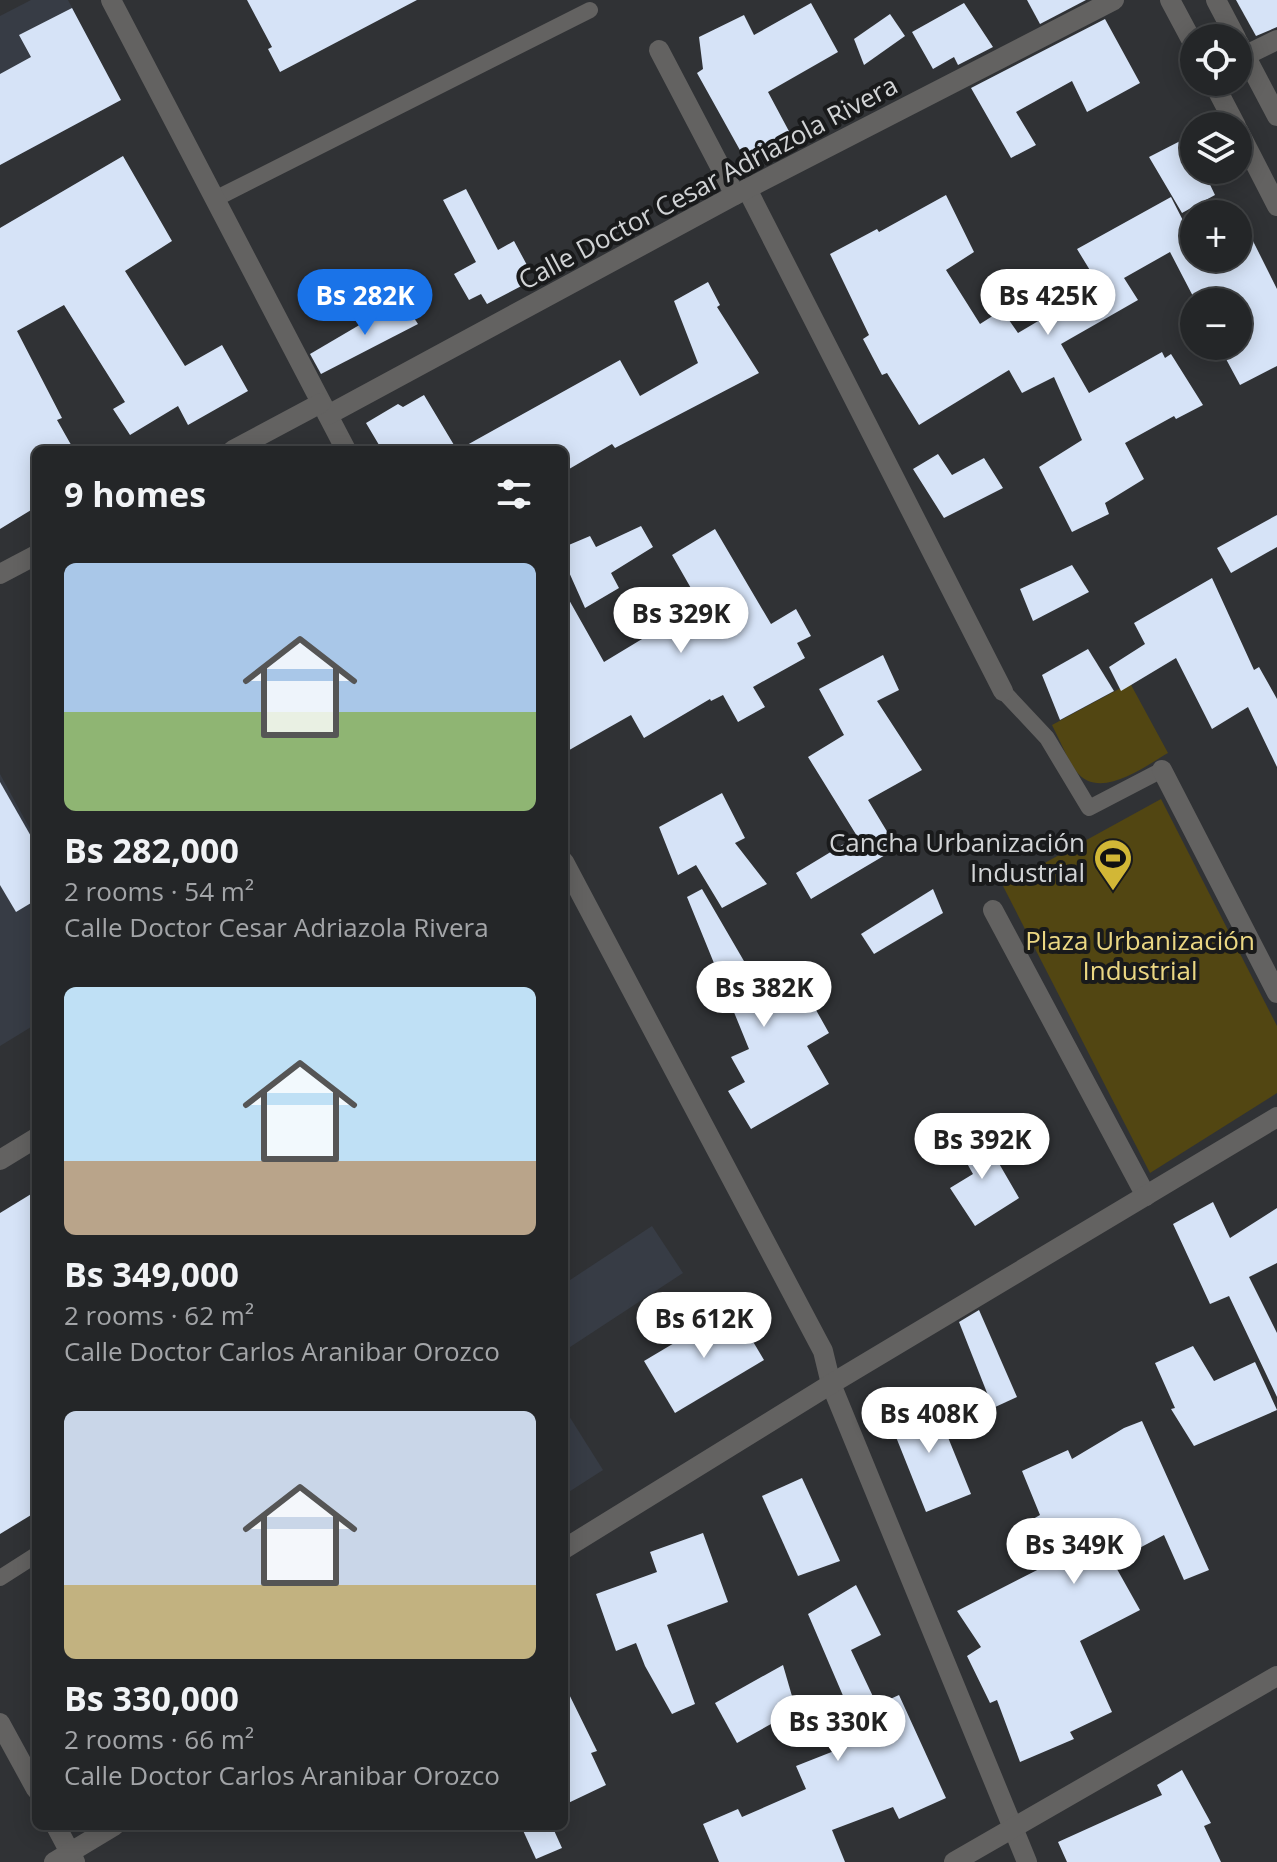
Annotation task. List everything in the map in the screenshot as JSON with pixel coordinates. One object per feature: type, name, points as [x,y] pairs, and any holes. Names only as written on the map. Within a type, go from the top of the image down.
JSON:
[{"type":"street","points":[[111,0],[344,446]]},
{"type":"street","name":"Calle Doctor Cesar Adriazola Rivera","points":[[242,446],[325,409],[1114,0]]},
{"type":"street","points":[[1170,0],[1183,24]]},
{"type":"street","points":[[1216,0],[1227,24]]},
{"type":"street","points":[[1252,46],[1277,40]]},
{"type":"street","points":[[659,50],[741,192],[1003,691]]},
{"type":"street","points":[[1252,72],[1277,116]]},
{"type":"street","points":[[1252,157],[1277,206]]},
{"type":"street","points":[[0,574],[32,557]]},
{"type":"street","points":[[1162,770],[1277,993]]},
{"type":"street","points":[[568,870],[823,1351],[831,1384],[1027,1862]]},
{"type":"street","points":[[993,910],[1146,1196]]},
{"type":"street","points":[[568,1547],[831,1384],[1277,1117]]},
{"type":"street","points":[[0,1160],[32,1140]]},
{"type":"street","points":[[954,1862],[1277,1676]]},
{"type":"street","points":[[0,1723],[32,1782]]},
{"type":"street","points":[[57,1830],[67,1859],[108,1830]]},
{"type":"lane","points":[[215,199],[590,10]]},
{"type":"lane","points":[[1003,691],[1047,738],[1089,808],[1162,770]]},
{"type":"lane","points":[[0,1578],[32,1558]]},
{"type":"shaded area","points":[[31,0],[68,0],[121,100],[0,165],[0,16]]},
{"type":"shaded area","points":[[0,774],[32,833],[32,1026],[0,1046]]},
{"type":"shaded area","points":[[652,1226],[683,1273],[568,1348],[568,1281]]},
{"type":"shaded area","points":[[568,1414],[603,1470],[568,1492]]},
{"type":"green space","points":[[1130,683],[1168,753],[1122,778],[1097,783],[1086,780],[1072,766],[1052,725]]},
{"type":"green space","name":"Plaza Urbanización Industrial","points":[[1161,799],[1277,1026],[1277,1093],[1150,1173],[1003,886]]},
{"type":"building","points":[[247,0],[417,0],[280,72],[268,49],[272,47]]},
{"type":"building","points":[[1027,0],[1086,0],[1040,24]]},
{"type":"building","points":[[1236,0],[1277,0],[1277,27],[1256,36]]},
{"type":"building","points":[[811,3],[838,52],[768,92],[791,135],[746,161],[697,73],[703,69],[699,37],[744,15],[754,35]]},
{"type":"building","points":[[964,3],[993,47],[958,65],[954,57],[933,69],[912,32]]},
{"type":"building","points":[[72,8],[121,100],[0,165],[0,74],[31,57],[19,35]]},
{"type":"building","points":[[890,14],[905,36],[864,65],[854,39]]},
{"type":"building","points":[[1105,19],[1140,83],[1087,112],[1072,81],[1016,112],[1036,145],[1011,158],[971,88]]},
{"type":"building","points":[[1180,141],[1180,184],[1210,184],[1215,195],[1206,200],[1180,200],[1180,210],[1149,157]]},
{"type":"building","points":[[123,156],[172,241],[125,271],[185,366],[222,345],[248,391],[188,425],[178,406],[130,435],[113,409],[125,402],[64,305],[17,331],[62,418],[57,420],[72,446],[32,446],[32,509],[0,529],[0,228]]},
{"type":"building","points":[[466,189],[498,250],[514,241],[528,267],[523,271],[529,282],[487,304],[481,294],[469,300],[454,274],[476,262],[443,200]]},
{"type":"building","points":[[946,195],[974,252],[946,270],[980,324],[1002,310],[1018,333],[1099,285],[1077,249],[1171,197],[1180,215],[1180,271],[1170,252],[1124,278],[1138,300],[1061,344],[1089,393],[1162,352],[1165,358],[1171,354],[1203,405],[1176,419],[1174,416],[1125,443],[1144,479],[1105,503],[1109,514],[1072,532],[1039,467],[1082,440],[1054,377],[1022,393],[1009,370],[919,425],[887,373],[882,375],[863,339],[869,335],[830,254],[877,229],[879,232]]},
{"type":"building","points":[[1253,241],[1277,289],[1277,366],[1240,385],[1227,360],[1252,360],[1252,288],[1189,288],[1180,272],[1252,272]]},
{"type":"building","points":[[708,282],[720,305],[717,307],[759,373],[615,448],[612,444],[568,470],[568,446],[465,446],[620,360],[640,396],[698,363],[674,301]]},
{"type":"building","points":[[402,300],[418,324],[321,374],[310,354]]},
{"type":"building","points":[[424,395],[455,446],[380,446],[366,423],[398,404],[403,407]]},
{"type":"building","points":[[938,454],[952,475],[984,458],[1003,488],[944,518],[913,469]]},
{"type":"building","points":[[1277,515],[1277,547],[1231,573],[1217,548]]},
{"type":"building","points":[[641,526],[653,547],[611,573],[619,588],[585,608],[568,570],[568,545],[590,536],[596,547]]},
{"type":"building","points":[[715,529],[771,624],[796,609],[811,636],[797,643],[805,658],[753,687],[765,707],[738,722],[723,695],[710,699],[644,738],[631,715],[568,751],[568,598],[604,662],[700,604],[672,555]]},
{"type":"building","points":[[1072,565],[1089,592],[1033,621],[1020,589]]},
{"type":"building","points":[[1212,578],[1254,670],[1259,667],[1277,699],[1277,767],[1248,707],[1212,729],[1176,658],[1121,691],[1109,667],[1145,644],[1134,623]]},
{"type":"building","points":[[1088,649],[1114,691],[1060,720],[1042,675]]},
{"type":"building","points":[[883,655],[899,690],[877,701],[922,770],[868,800],[897,848],[811,899],[796,873],[857,836],[808,757],[844,735],[819,689]]},
{"type":"building","points":[[0,782],[32,838],[32,902],[16,912],[0,885]]},
{"type":"building","points":[[722,793],[745,838],[735,843],[767,884],[722,908],[696,865],[678,875],[659,827]]},
{"type":"building","points":[[702,889],[762,992],[786,978],[798,1001],[807,994],[829,1033],[807,1046],[829,1084],[751,1129],[728,1091],[745,1082],[731,1057],[749,1049],[687,897]]},
{"type":"building","points":[[933,889],[943,913],[874,954],[861,934]]},
{"type":"building","points":[[979,1129],[1019,1198],[975,1226],[950,1188],[973,1174],[955,1142]]},
{"type":"building","points":[[32,1193],[32,1514],[0,1534],[0,1213]]},
{"type":"building","points":[[1213,1202],[1230,1238],[1277,1208],[1277,1263],[1249,1277],[1277,1333],[1277,1397],[1229,1296],[1210,1304],[1173,1224]]},
{"type":"building","points":[[733,1308],[764,1360],[675,1413],[644,1361]]},
{"type":"building","points":[[979,1310],[1017,1397],[993,1408],[959,1322]]},
{"type":"building","points":[[1193,1346],[1214,1381],[1255,1362],[1277,1410],[1194,1446],[1171,1409],[1175,1408],[1155,1363]]},
{"type":"building","points":[[932,1398],[971,1494],[926,1512],[888,1417]]},
{"type":"building","points":[[1142,1421],[1209,1570],[1184,1580],[1164,1535],[1113,1562],[1140,1610],[1080,1641],[1112,1712],[1070,1732],[1074,1739],[1020,1762],[997,1700],[990,1703],[967,1656],[981,1647],[957,1611],[1047,1565],[1033,1519],[1040,1515],[1022,1471],[1068,1450],[1072,1459],[1124,1428]]},
{"type":"building","points":[[802,1478],[840,1561],[798,1576],[762,1496]]},
{"type":"building","points":[[703,1533],[728,1602],[667,1625],[695,1704],[672,1714],[636,1643],[616,1651],[596,1594],[657,1572],[650,1552]]},
{"type":"building","points":[[856,1585],[881,1635],[851,1650],[877,1705],[899,1695],[946,1798],[899,1819],[893,1807],[832,1830],[845,1862],[719,1862],[703,1824],[738,1809],[742,1817],[806,1789],[796,1766],[862,1740],[808,1614]]},
{"type":"building","points":[[783,1665],[796,1710],[737,1743],[715,1703]]},
{"type":"building","points":[[568,1692],[597,1751],[591,1753],[606,1785],[568,1803]]},
{"type":"building","points":[[1182,1770],[1211,1823],[1204,1826],[1221,1862],[1067,1862],[1058,1842],[1162,1795],[1157,1785]]},
{"type":"building","points":[[523,1830],[554,1830],[562,1848],[536,1859]]},
{"type":"place","name":"Cancha Urbanización Industrial","points":[[1113,892]]}]
